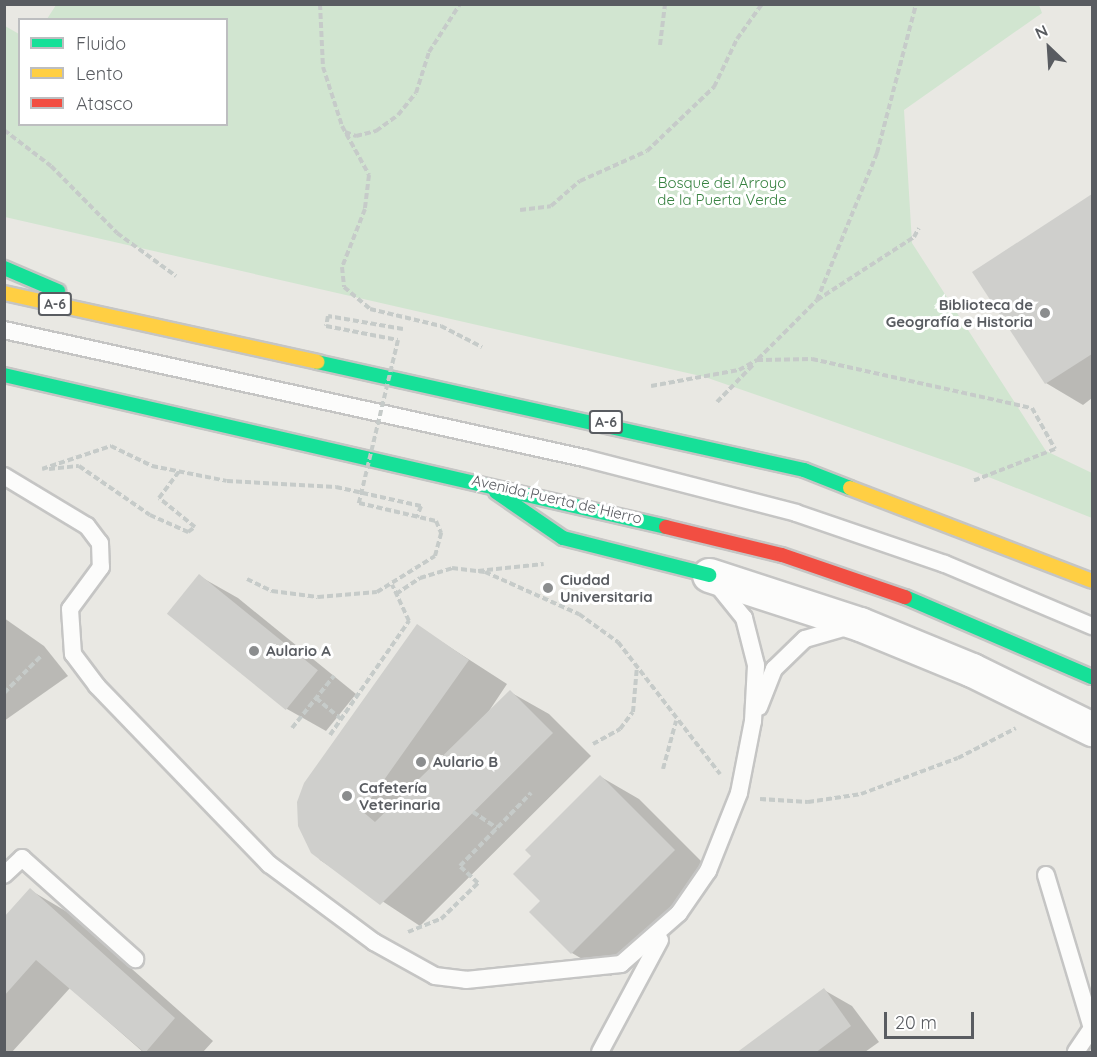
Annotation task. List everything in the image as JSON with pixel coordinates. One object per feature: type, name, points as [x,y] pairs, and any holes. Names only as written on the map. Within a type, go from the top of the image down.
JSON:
[{"type":"highway","points":[[4,267],[105,315]]},
{"type":"highway","name":"A-6","points":[[4,293],[804,470],[1092,581]]},
{"type":"highway","name":"Avenida Puerta de Hierro","points":[[4,375],[480,481],[782,555],[875,584],[1092,677]]},
{"type":"highway","points":[[480,481],[562,538],[709,575]]},
{"type":"street","points":[[709,575],[860,624],[972,670],[1092,729]]},
{"type":"lane","points":[[4,330],[584,458],[796,513],[945,564],[1092,626]]},
{"type":"lane","points":[[4,476],[87,526],[100,543],[101,567],[70,609],[73,654],[97,686],[269,864],[374,942],[435,976],[466,980],[579,971],[621,964],[679,913]]},
{"type":"lane","points":[[709,575],[744,618],[756,665],[753,721]]},
{"type":"lane","points":[[600,1053],[648,957],[708,871],[731,812],[753,721],[774,669],[805,639],[860,624]]},
{"type":"lane","points":[[6,871],[22,858],[135,959]]},
{"type":"lane","points":[[1046,875],[1092,1028],[1076,1053]]},
{"type":"path","points":[[320,4],[323,67],[345,131],[369,175],[364,209],[342,267],[344,287],[370,309],[441,326],[482,347]]},
{"type":"path","points":[[345,131],[356,136],[376,131],[398,115],[416,93],[429,52],[460,4]]},
{"type":"path","points":[[660,45],[665,4]]},
{"type":"path","points":[[520,210],[551,206],[580,181],[646,151],[714,87],[737,39],[762,4]]},
{"type":"path","points":[[817,300],[877,153],[916,4]]},
{"type":"path","points":[[4,130],[51,166],[117,233],[176,276]]},
{"type":"path","points":[[717,402],[817,300],[914,237],[919,228]]},
{"type":"path","points":[[247,579],[272,591],[318,597],[376,592],[392,585],[435,556],[441,533],[436,521],[359,503],[398,340],[326,326],[328,316],[403,329]]},
{"type":"path","points":[[651,386],[739,370],[757,360],[812,359],[1032,408],[1055,449],[974,481]]},
{"type":"path","points":[[179,471],[159,498],[195,527],[188,532],[150,515],[79,466],[42,469],[111,446],[152,466],[179,471],[227,481],[336,487],[421,506],[417,517]]},
{"type":"path","points":[[477,572],[551,561]]},
{"type":"path","points":[[396,594],[420,578],[453,568],[477,572],[579,614],[618,642],[720,774]]},
{"type":"path","points":[[330,735],[409,621],[392,585]]},
{"type":"path","points":[[4,693],[42,655]]},
{"type":"path","points":[[593,744],[620,729],[633,712],[639,687],[637,665]]},
{"type":"path","points":[[292,728],[334,676]]},
{"type":"path","points":[[316,698],[341,719]]},
{"type":"path","points":[[663,769],[676,720]]},
{"type":"path","points":[[754,799],[808,802],[861,794],[947,763],[1025,724]]},
{"type":"path","points":[[400,932],[421,930],[441,919],[478,883],[460,866],[531,793]]},
{"type":"path","points":[[473,812],[497,828]]},
{"type":"green space","name":"Bosque del Arroyo de la Puerta Verde","points":[[56,5],[1039,5],[1042,13],[904,110],[912,243],[1046,451],[1092,473],[1092,518],[966,468],[705,377],[5,217],[5,26],[18,33],[18,126],[228,126],[228,18],[48,18]]},
{"type":"building","name":"Biblioteca de Geografía e Historia","points":[[1092,194],[1092,354],[1045,384],[972,272]]},
{"type":"building","name":"Aulario A","points":[[199,574],[318,670],[286,710],[167,614]]},
{"type":"building","name":"Aulario B","points":[[417,624],[469,660],[362,811],[375,822],[510,690],[553,733],[380,905],[311,853],[298,826],[297,802],[304,783]]},
{"type":"building","points":[[600,775],[675,850],[571,954],[529,912],[540,901],[513,874],[531,856],[525,850]]},
{"type":"building","points":[[30,888],[175,1018],[145,1053],[36,960],[4,996],[4,917]]},
{"type":"building","points":[[824,988],[851,1026],[815,1053],[736,1053]]},
{"type":"traffic: fast","points":[[4,268],[58,291]]},
{"type":"traffic: fast","points":[[317,362],[804,470],[850,488]]},
{"type":"traffic: fast","points":[[4,375],[666,527]]},
{"type":"traffic: fast","points":[[496,492],[563,538],[709,575]]},
{"type":"traffic: fast","points":[[905,597],[1092,677]]},
{"type":"traffic: slow","points":[[4,293],[317,362]]},
{"type":"traffic: slow","points":[[850,488],[1092,581]]},
{"type":"traffic: jam","points":[[666,527],[782,555],[905,597]]},
{"type":"place","name":"Biblioteca de Geografía e Historia","points":[[1045,313]]},
{"type":"place","name":"Ciudad Universitaria","points":[[548,588]]},
{"type":"place","name":"Aulario A","points":[[254,651]]},
{"type":"place","name":"Aulario B","points":[[421,762]]},
{"type":"place","name":"Cafetería Veterinaria","points":[[347,796]]}]
